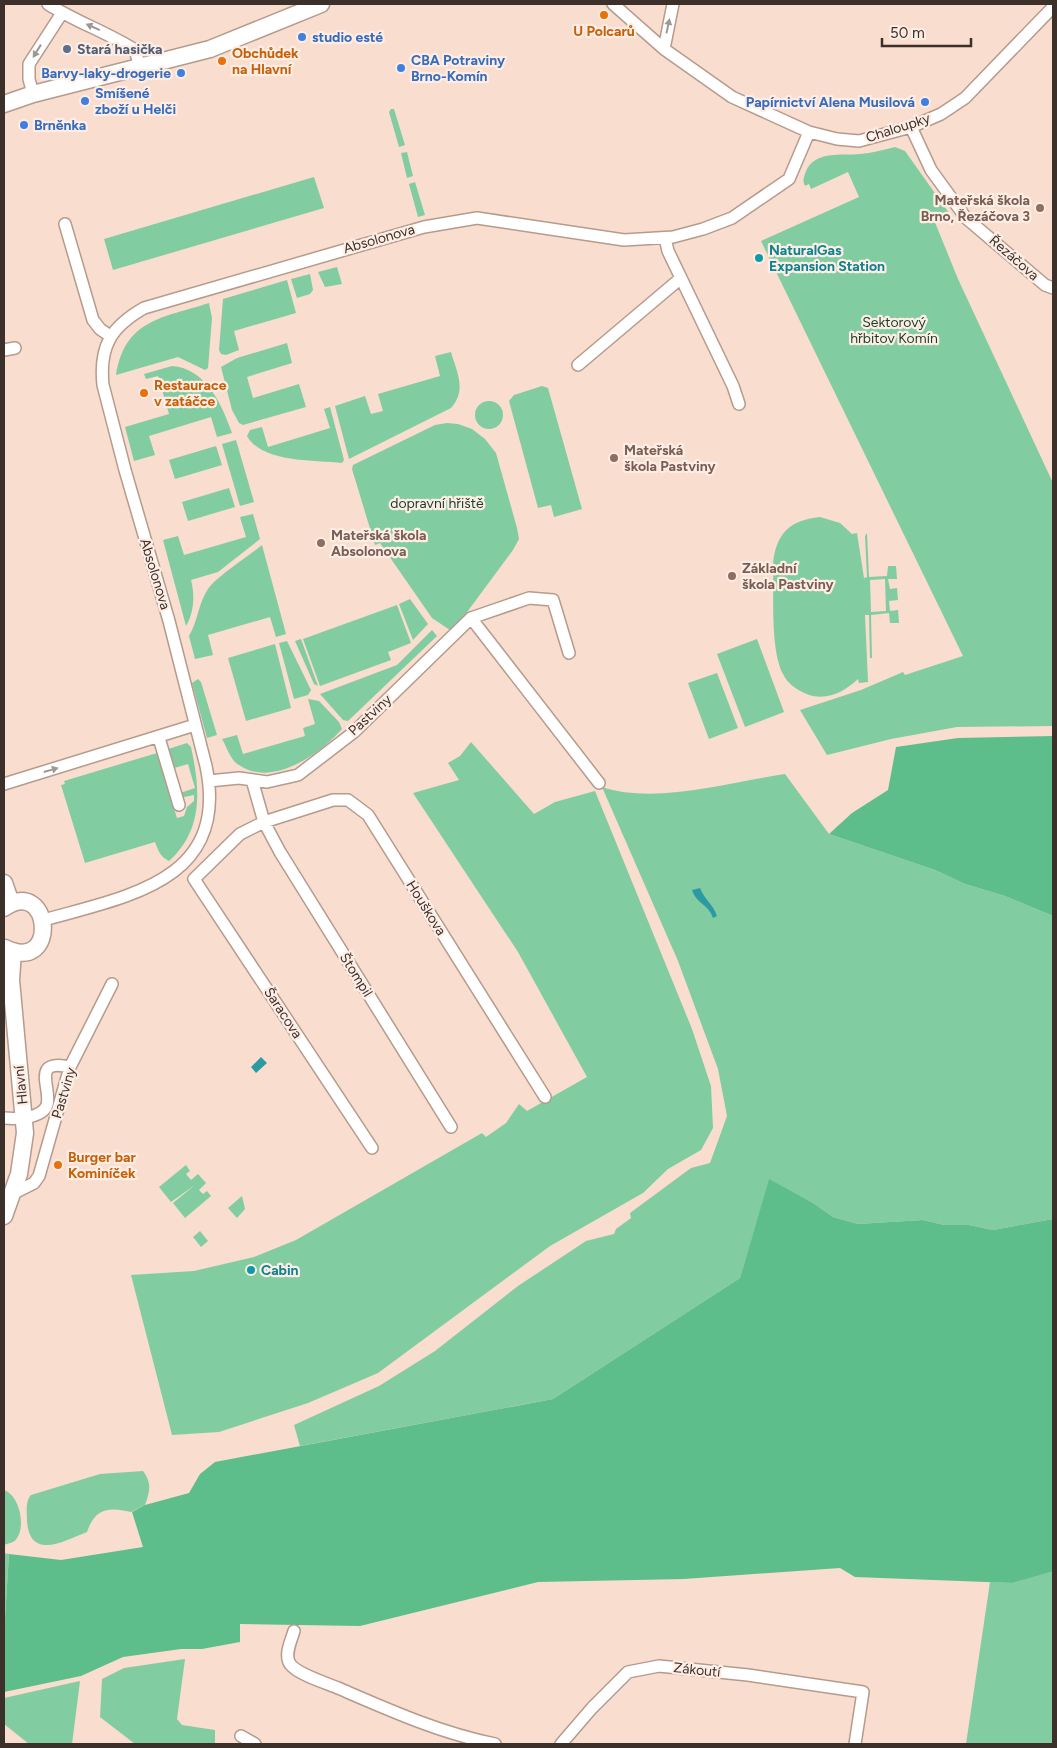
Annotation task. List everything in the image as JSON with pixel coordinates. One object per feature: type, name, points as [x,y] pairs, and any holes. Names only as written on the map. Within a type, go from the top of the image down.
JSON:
[{"type":"street","points":[[48,4],[62,13],[116,38],[135,50],[140,67]]},
{"type":"street","points":[[4,104],[33,94],[210,49],[321,4]]},
{"type":"street","name":"Chaloupky","points":[[613,4],[664,49],[732,97],[810,132],[837,139],[859,140],[911,127],[941,114],[965,98],[1053,7]]},
{"type":"street","points":[[664,49],[673,4]]},
{"type":"street","points":[[33,94],[29,79],[29,64],[62,13]]},
{"type":"street","name":"Řezáčova","points":[[911,127],[931,170],[966,218],[1045,285],[1053,288]]},
{"type":"street","name":"Absolonova","points":[[44,920],[141,892],[174,873],[195,850],[208,819],[209,781],[169,620],[106,398],[102,372],[105,348],[110,336],[121,323],[144,308],[428,226],[477,218],[624,240],[665,238],[703,229],[732,218],[790,179],[810,132]]},
{"type":"street","points":[[66,224],[93,320],[100,329],[110,336]]},
{"type":"street","points":[[665,238],[668,251],[733,386],[738,404]]},
{"type":"street","points":[[578,365],[681,278]]},
{"type":"street","name":"Pastviny","points":[[209,781],[233,778],[282,780],[298,775],[354,732],[471,618],[529,598],[553,600],[569,653]]},
{"type":"street","points":[[471,618],[599,783]]},
{"type":"street","points":[[4,784],[159,738],[195,725]]},
{"type":"street","points":[[159,738],[179,805]]},
{"type":"street","points":[[252,780],[264,822]]},
{"type":"street","name":"Houškova","points":[[264,822],[333,800],[348,800],[368,815],[545,1097]]},
{"type":"street","name":"Šaracova","points":[[264,822],[240,834],[194,879],[372,1148]]},
{"type":"street","name":"Štompil","points":[[264,822],[280,852],[451,1127]]},
{"type":"street","points":[[4,884],[7,905],[18,902],[33,906],[44,920]]},
{"type":"street","name":"Hlavní","points":[[4,1216],[14,1193],[24,1148],[24,1118],[9,949],[20,952],[35,948],[43,936],[44,920]]},
{"type":"street","name":"Pastviny","points":[[14,1193],[34,1183],[40,1174],[70,1067],[112,984]]},
{"type":"street","points":[[4,1118],[24,1118],[44,1110],[47,1104],[44,1084],[49,1069],[54,1066],[70,1067]]},
{"type":"street","points":[[294,1631],[287,1656],[291,1665],[310,1676],[423,1724],[468,1739],[495,1744]]},
{"type":"street","name":"Zákoutí","points":[[561,1744],[592,1708],[628,1672],[659,1666],[748,1675],[863,1692],[855,1744]]},
{"type":"street","points":[[241,1736],[255,1744]]},
{"type":"green space","points":[[391,109],[394,109],[405,145],[399,147],[389,112]]},
{"type":"green space","name":"Sektorový hřbitov Komín","points":[[895,147],[905,151],[949,213],[934,220],[958,279],[1053,483],[1053,726],[957,727],[891,739],[827,755],[800,710],[861,690],[903,672],[905,675],[963,656],[761,241],[859,197],[848,172],[811,189],[809,184],[805,186],[803,180],[810,164],[830,155],[864,154]]},
{"type":"green space","points":[[407,152],[413,176],[407,178],[401,153]]},
{"type":"green space","points":[[314,177],[324,208],[113,270],[104,239]]},
{"type":"green space","points":[[415,182],[425,215],[418,217],[409,184]]},
{"type":"green space","points":[[337,267],[342,284],[325,287],[318,272]]},
{"type":"green space","points":[[310,274],[313,290],[310,294],[297,298],[291,279]]},
{"type":"green space","points":[[287,280],[296,313],[234,331],[239,350],[226,355],[221,354],[219,350],[223,299]]},
{"type":"green space","points":[[209,303],[212,318],[208,368],[205,370],[178,357],[116,375],[121,356],[128,342],[137,332],[162,318]]},
{"type":"green space","points":[[287,343],[292,363],[247,377],[253,398],[299,384],[306,407],[243,425],[239,423],[232,410],[221,367],[237,358]]},
{"type":"green space","points":[[451,352],[460,388],[459,395],[451,408],[349,459],[335,406],[365,396],[371,414],[383,411],[378,394],[440,376],[435,356]]},
{"type":"green space","points":[[172,366],[184,368],[203,380],[211,389],[232,433],[217,437],[211,417],[149,436],[155,455],[134,461],[125,427],[169,414],[158,376],[146,379],[144,374]]},
{"type":"green space","points":[[542,386],[548,388],[582,509],[554,517],[551,505],[538,508],[509,401],[514,395]]},
{"type":"green space","points":[[489,401],[499,405],[503,415],[499,425],[489,429],[479,425],[475,415],[479,405]]},
{"type":"green space","points":[[330,407],[344,460],[342,463],[276,456],[254,445],[247,436],[250,430],[262,427],[268,447],[330,428],[324,409]]},
{"type":"green space","name":"dopravní hřiště","points":[[458,424],[472,429],[485,439],[496,453],[519,539],[513,550],[456,627],[450,630],[432,618],[380,543],[375,545],[352,469],[353,465],[435,425]]},
{"type":"green space","points":[[236,440],[254,502],[240,506],[222,444]]},
{"type":"green space","points":[[216,446],[222,465],[175,479],[169,460]]},
{"type":"green space","points":[[229,488],[235,507],[188,521],[182,502]]},
{"type":"green space","points":[[253,514],[260,539],[218,572],[191,580],[193,604],[186,626],[163,540],[178,536],[184,555],[246,537],[240,517]]},
{"type":"green space","points":[[820,517],[840,523],[852,534],[857,533],[864,578],[867,577],[865,536],[867,533],[869,577],[887,576],[888,566],[896,566],[897,579],[888,579],[890,589],[897,588],[898,600],[889,601],[890,611],[898,610],[899,623],[890,623],[889,613],[871,615],[872,658],[870,658],[869,615],[865,615],[868,682],[859,683],[858,679],[843,690],[832,695],[820,697],[808,695],[788,682],[779,664],[774,636],[773,564],[777,544],[786,530],[792,525]],"holes":[[[885,579],[886,611],[871,612],[870,580]]]},
{"type":"green space","points":[[262,545],[286,634],[276,637],[270,617],[208,635],[213,655],[195,659],[189,636],[208,589],[225,573]]},
{"type":"green space","points":[[410,599],[428,624],[413,640],[399,604]]},
{"type":"green space","points":[[397,605],[411,643],[388,652],[391,660],[320,686],[303,639]]},
{"type":"green space","points":[[432,630],[437,636],[348,721],[343,720],[320,694],[397,665]]},
{"type":"green space","points":[[301,639],[318,686],[314,684],[295,641]]},
{"type":"green space","points":[[757,639],[784,712],[745,727],[717,654]]},
{"type":"green space","points":[[287,641],[311,690],[308,695],[294,699],[279,643]]},
{"type":"green space","points":[[275,644],[291,708],[246,721],[228,658]]},
{"type":"green space","points":[[717,673],[738,728],[709,739],[688,683]]},
{"type":"green space","points":[[198,679],[201,682],[217,735],[207,738],[192,683]]},
{"type":"green space","points":[[308,699],[319,701],[339,722],[342,729],[333,739],[295,765],[266,773],[252,771],[233,760],[222,739],[237,735],[243,754],[305,736],[303,728],[315,724]]},
{"type":"green space","points":[[1053,736],[1053,916],[1005,896],[965,884],[935,870],[829,834],[852,813],[888,790],[896,747],[958,738]]},
{"type":"green space","points":[[471,742],[534,814],[555,802],[595,791],[692,1029],[711,1086],[713,1128],[701,1150],[668,1169],[643,1193],[550,1246],[378,1373],[308,1403],[219,1432],[172,1435],[131,1275],[194,1271],[254,1257],[296,1240],[482,1133],[486,1137],[506,1123],[519,1104],[527,1111],[587,1077],[518,952],[413,793],[459,780],[448,763],[460,756]]},
{"type":"green space","points":[[187,743],[191,747],[197,793],[194,822],[180,849],[169,861],[161,855],[155,842],[85,863],[61,785],[65,784],[64,781],[157,753],[177,818],[184,816],[187,807],[194,801],[194,795],[184,797],[180,793],[195,788],[188,764],[171,769],[165,750]]},
{"type":"green space","points":[[785,774],[829,834],[935,870],[965,884],[1005,896],[1053,916],[1053,1219],[993,1230],[969,1225],[944,1225],[923,1220],[858,1224],[833,1217],[813,1203],[769,1180],[740,1278],[553,1399],[300,1446],[294,1425],[379,1386],[435,1351],[518,1286],[586,1241],[614,1234],[616,1229],[631,1218],[630,1213],[691,1168],[710,1163],[727,1116],[718,1069],[678,961],[602,787],[623,792],[645,794],[669,793]]},
{"type":"green space","points":[[186,1165],[190,1171],[186,1174],[191,1180],[198,1174],[206,1183],[199,1190],[203,1194],[207,1191],[211,1196],[185,1218],[173,1203],[195,1185],[171,1202],[159,1187]]},
{"type":"green space","points":[[769,1179],[813,1203],[833,1217],[858,1224],[923,1220],[944,1225],[969,1225],[993,1230],[1053,1219],[1053,1571],[1013,1583],[855,1577],[840,1568],[684,1579],[538,1582],[360,1626],[240,1624],[240,1642],[202,1649],[181,1649],[123,1657],[81,1676],[4,1692],[4,1635],[9,1554],[61,1560],[143,1547],[132,1512],[145,1505],[189,1493],[200,1474],[215,1462],[553,1399],[740,1278]]},
{"type":"green space","points":[[242,1196],[245,1209],[237,1218],[228,1208]]},
{"type":"green space","points":[[200,1231],[208,1241],[201,1247],[193,1237]]},
{"type":"green space","points":[[143,1471],[148,1479],[149,1487],[145,1505],[131,1512],[104,1511],[94,1518],[87,1532],[59,1543],[41,1544],[34,1541],[29,1533],[27,1507],[31,1495],[100,1474]]},
{"type":"green space","points":[[4,1490],[14,1498],[17,1504],[20,1511],[21,1526],[16,1540],[4,1545]]},
{"type":"green space","points":[[4,1553],[9,1554],[4,1635]]},
{"type":"green space","points":[[1053,1571],[1053,1744],[966,1744],[990,1582],[1013,1583]]},
{"type":"green space","points":[[185,1659],[177,1719],[182,1725],[215,1730],[215,1744],[135,1744],[100,1717],[102,1679],[124,1668]]},
{"type":"green space","points":[[80,1681],[72,1744],[29,1744],[4,1724],[4,1698]]},
{"type":"water","points":[[700,888],[717,916],[713,918],[708,909],[694,895],[692,890]]},
{"type":"water","points":[[261,1057],[267,1063],[256,1073],[251,1067]]},
{"type":"place","name":"U Polcarů","points":[[604,15]]},
{"type":"place","name":"studio esté","points":[[302,37]]},
{"type":"place","name":"Stará hasička","points":[[67,49]]},
{"type":"place","name":"Obchůdek na Hlavní","points":[[222,61]]},
{"type":"place","name":"CBA Potraviny Brno-Komín","points":[[401,68]]},
{"type":"place","name":"Barvy-laky-drogerie","points":[[181,73]]},
{"type":"place","name":"Smíšené zboží u Helči","points":[[85,101]]},
{"type":"place","name":"Papírnictví Alena Musilová","points":[[925,102]]},
{"type":"place","name":"Brněnka","points":[[24,125]]},
{"type":"place","name":"Mateřská škola Brno, Řezáčova 3","points":[[1040,208]]},
{"type":"place","name":"NaturalGas Expansion Station","points":[[759,258]]},
{"type":"place","name":"Restaurace v zatáčce","points":[[144,393]]},
{"type":"place","name":"Mateřská škola Pastviny","points":[[614,458]]},
{"type":"place","name":"Mateřská škola Absolonova","points":[[321,543]]},
{"type":"place","name":"Základní škola Pastviny","points":[[732,576]]},
{"type":"place","name":"Burger bar Kominíček","points":[[58,1165]]},
{"type":"place","name":"Cabin","points":[[251,1270]]}]
